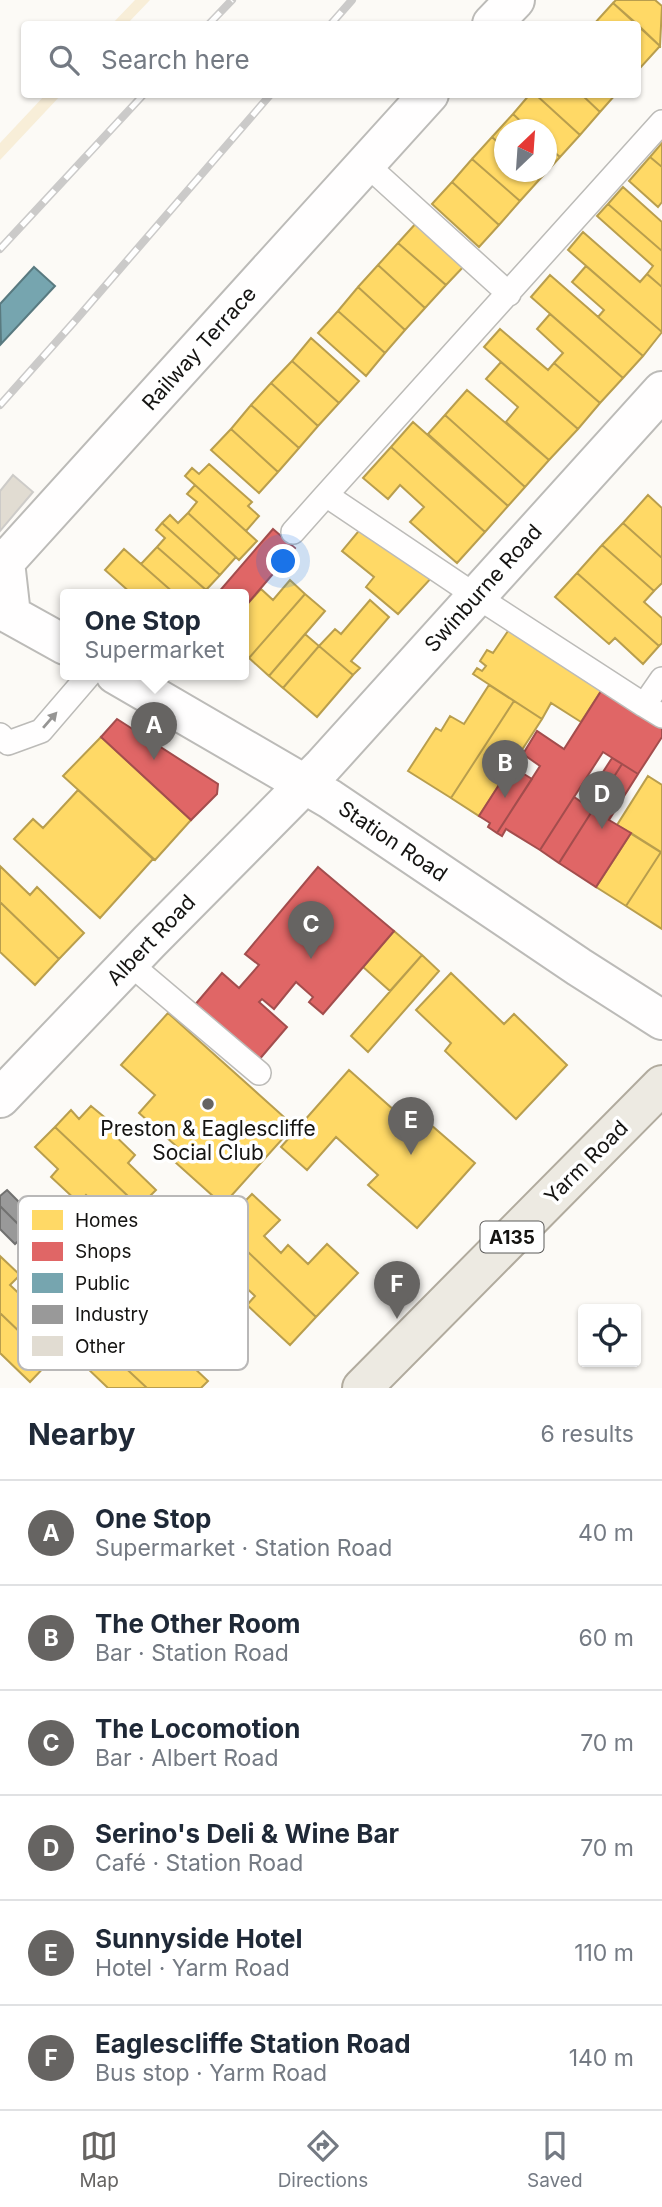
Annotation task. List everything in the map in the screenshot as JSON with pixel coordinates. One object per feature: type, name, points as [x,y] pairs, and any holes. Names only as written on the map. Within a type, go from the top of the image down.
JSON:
[{"type":"main road","name":"Yarm Road","points":[[362,1388],[662,1085]]},
{"type":"street","points":[[495,21],[515,0]]},
{"type":"street","name":"Railway Terrace","points":[[5,619],[5,562],[425,98]]},
{"type":"street","name":"Swinburne Road","points":[[304,785],[662,391]]},
{"type":"street","points":[[5,619],[60,643]]},
{"type":"street","name":"Station Road","points":[[125,680],[330,799],[662,1020]]},
{"type":"street","name":"Albert Road","points":[[0,1098],[304,785]]},
{"type":"lane","points":[[293,532],[662,122]]},
{"type":"lane","points":[[366,164],[509,294]]},
{"type":"lane","points":[[327,495],[475,596],[653,710],[662,680]]},
{"type":"lane","points":[[0,735],[8,743],[41,731],[85,680]]},
{"type":"lane","points":[[129,963],[259,1073]]},
{"type":"shaded area","points":[[135,0],[150,0],[130,21],[115,21]]},
{"type":"shaded area","points":[[42,98],[58,98],[0,160],[0,143]]},
{"type":"building: Homes","points":[[616,0],[655,0],[662,6],[660,46],[641,29],[641,21],[633,21],[613,3]]},
{"type":"building: Homes","points":[[613,3],[634,21],[597,21]]},
{"type":"building: Homes","points":[[641,28],[660,46],[641,67]]},
{"type":"building: Homes","points":[[527,98],[539,98],[580,135],[560,157],[557,154],[557,119],[518,119],[513,114]]},
{"type":"building: Homes","points":[[539,98],[585,98],[600,112],[580,135]]},
{"type":"building: Homes","points":[[585,98],[612,98],[600,112]]},
{"type":"building: Homes","points":[[492,137],[494,139],[494,178],[472,159]]},
{"type":"building: Homes","points":[[662,143],[662,167],[650,157]]},
{"type":"building: Homes","points":[[650,157],[662,167],[662,202],[658,207],[629,181]]},
{"type":"building: Homes","points":[[472,159],[494,178],[494,182],[498,182],[520,201],[499,225],[452,182]]},
{"type":"building: Homes","points":[[452,182],[499,225],[479,247],[432,204]]},
{"type":"building: Homes","points":[[498,182],[537,182],[520,201]]},
{"type":"building: Homes","points":[[623,187],[662,222],[662,251],[608,204]]},
{"type":"building: Homes","points":[[608,204],[662,251],[662,287],[647,274],[653,266],[597,216]]},
{"type":"building: Homes","points":[[418,221],[466,264],[446,285],[398,243]]},
{"type":"building: Homes","points":[[583,232],[640,282],[647,274],[662,287],[662,332],[568,250]]},
{"type":"building: Homes","points":[[398,243],[446,285],[425,308],[378,265]]},
{"type":"building: Homes","points":[[378,265],[425,308],[405,330],[358,287]]},
{"type":"building: Homes","points":[[586,266],[662,332],[643,356],[598,317],[604,310],[572,282]]},
{"type":"building: Homes","points":[[550,275],[643,356],[623,378],[531,297]]},
{"type":"building: Homes","points":[[358,287],[405,330],[385,353],[338,311]]},
{"type":"building: Homes","points":[[338,311],[385,353],[366,376],[318,333]]},
{"type":"building: Homes","points":[[550,314],[623,378],[600,403],[554,363],[563,353],[537,329]]},
{"type":"building: Homes","points":[[500,329],[548,370],[554,363],[600,403],[578,429],[484,347]]},
{"type":"building: Homes","points":[[311,338],[359,381],[339,403],[292,361]]},
{"type":"building: Homes","points":[[292,361],[339,403],[318,426],[271,383]]},
{"type":"building: Homes","points":[[501,362],[578,429],[549,460],[506,422],[518,407],[486,379]]},
{"type":"building: Homes","points":[[271,383],[318,426],[299,448],[251,405]]},
{"type":"building: Homes","points":[[467,390],[549,460],[525,487],[445,415]]},
{"type":"building: Homes","points":[[251,405],[299,448],[278,472],[231,429]]},
{"type":"building: Homes","points":[[445,415],[525,487],[508,506],[428,434]]},
{"type":"building: Homes","points":[[413,422],[508,506],[485,532],[391,447]]},
{"type":"building: Homes","points":[[231,429],[278,472],[259,493],[211,450]]},
{"type":"building: Homes","points":[[391,447],[485,532],[457,563],[410,522],[424,507],[400,485],[388,499],[363,478]]},
{"type":"building: Homes","points":[[209,464],[252,502],[248,506],[259,516],[246,531],[185,476],[192,468],[199,474]]},
{"type":"building: Homes","points":[[195,485],[257,541],[239,560],[188,513],[197,502],[187,494]]},
{"type":"building: Homes","points":[[648,495],[662,508],[662,558],[623,523]]},
{"type":"building: Homes","points":[[188,513],[236,557],[220,575],[162,523],[170,515],[178,523]]},
{"type":"building: Homes","points":[[162,523],[220,575],[205,589],[157,547],[165,538],[156,530]]},
{"type":"building: Homes","points":[[623,523],[662,558],[662,583],[654,591],[602,545]]},
{"type":"building: Homes","points":[[362,527],[434,575],[398,614],[366,587],[374,577],[342,551]]},
{"type":"building: Homes","points":[[602,545],[654,591],[644,602],[662,618],[662,643],[659,646],[577,573]]},
{"type":"building: Homes","points":[[157,547],[205,589],[169,589],[141,564]]},
{"type":"building: Homes","points":[[124,549],[169,589],[126,589],[105,570]]},
{"type":"building: Homes","points":[[577,573],[659,646],[643,664],[615,638],[609,644],[555,597]]},
{"type":"building: Homes","points":[[290,580],[305,594],[249,658],[249,602],[261,589],[273,600]]},
{"type":"building: Homes","points":[[305,594],[325,611],[269,676],[249,658]]},
{"type":"building: Homes","points":[[370,600],[389,617],[351,661],[360,668],[353,675],[319,646],[335,629],[341,634]]},
{"type":"building: Homes","points":[[510,628],[603,688],[581,722],[551,703],[542,719],[473,674],[477,668],[482,671],[486,666],[480,661],[487,650],[493,653]]},
{"type":"building: Homes","points":[[305,634],[319,646],[283,688],[269,676]]},
{"type":"building: Homes","points":[[319,646],[353,675],[317,717],[283,688]]},
{"type":"building: Homes","points":[[489,685],[514,701],[451,798],[408,771],[436,728],[441,731],[450,716],[464,724]]},
{"type":"building: Homes","points":[[514,701],[542,719],[479,816],[451,798]]},
{"type":"building: Homes","points":[[101,737],[191,820],[155,860],[63,776]]},
{"type":"building: Homes","points":[[648,776],[662,785],[662,853],[617,825]]},
{"type":"building: Homes","points":[[78,790],[153,859],[100,918],[14,839],[33,819],[43,828]]},
{"type":"building: Homes","points":[[631,833],[661,852],[626,906],[596,887]]},
{"type":"building: Homes","points":[[662,853],[662,929],[626,906]]},
{"type":"building: Homes","points":[[0,866],[30,895],[37,887],[84,933],[59,959],[0,902]]},
{"type":"building: Homes","points":[[0,902],[59,959],[35,985],[0,952]]},
{"type":"building: Homes","points":[[394,931],[422,955],[390,991],[363,967]]},
{"type":"building: Homes","points":[[422,955],[439,971],[368,1052],[351,1036]]},
{"type":"building: Homes","points":[[451,973],[504,1024],[514,1014],[567,1065],[516,1119],[445,1051],[451,1043],[416,1010]]},
{"type":"building: Homes","name":"Preston & Eaglescliffe Social Club","points":[[168,1013],[294,1126],[231,1196],[213,1196],[175,1162],[184,1153],[139,1113],[155,1095],[121,1065]]},
{"type":"building: Homes","points":[[349,1070],[422,1135],[431,1125],[475,1163],[417,1228],[368,1185],[378,1175],[336,1137],[307,1170],[281,1147]]},
{"type":"building: Homes","points":[[91,1106],[109,1121],[105,1126],[135,1155],[128,1163],[156,1190],[150,1196],[128,1196],[55,1127],[71,1110],[79,1119]]},
{"type":"building: Homes","points":[[55,1127],[128,1196],[71,1196],[51,1177],[58,1169],[35,1147]]},
{"type":"building: Homes","points":[[252,1194],[280,1220],[264,1236],[281,1253],[288,1245],[308,1264],[327,1244],[358,1273],[316,1317],[248,1252],[248,1198]]},
{"type":"building: Homes","points":[[248,1252],[316,1317],[290,1345],[248,1306],[255,1296],[248,1290]]},
{"type":"building: Homes","points":[[0,1256],[18,1273],[18,1277],[10,1285],[18,1293],[18,1330],[0,1313]]},
{"type":"building: Homes","points":[[0,1313],[18,1330],[18,1370],[41,1370],[30,1382],[0,1353]]},
{"type":"building: Homes","points":[[89,1370],[128,1370],[147,1388],[108,1388]]},
{"type":"building: Homes","points":[[128,1370],[196,1370],[208,1381],[201,1388],[147,1388]]},
{"type":"building: Shops","points":[[273,529],[295,548],[249,602],[249,589],[221,589]]},
{"type":"building: Shops","points":[[603,688],[662,726],[662,737],[638,774],[603,752],[540,850],[506,829],[502,836],[497,833],[540,766],[523,754],[537,731],[564,749]]},
{"type":"building: Shops","points":[[117,719],[218,784],[217,794],[191,820],[101,737]]},
{"type":"building: Shops","points":[[612,758],[622,764],[559,863],[540,850],[574,797],[583,803]]},
{"type":"building: Shops","points":[[622,764],[638,774],[609,820],[631,833],[596,887],[559,863]]},
{"type":"building: Shops","points":[[511,766],[532,779],[497,833],[488,827],[490,823],[479,816]]},
{"type":"building: Shops","points":[[318,867],[394,931],[323,1014],[309,1002],[313,997],[296,982],[274,1009],[262,999],[259,1002],[287,1027],[258,1061],[194,1006],[222,973],[239,988],[259,965],[245,954]]},
{"type":"building: Public","points":[[34,267],[55,286],[1,344],[0,304]]},
{"type":"building: Industry","points":[[7,1190],[18,1201],[18,1224],[0,1206],[0,1196]]},
{"type":"building: Industry","points":[[0,1206],[18,1224],[18,1241],[15,1244],[0,1229]]},
{"type":"building: Other","points":[[13,475],[33,492],[0,531],[0,491]]},
{"type":"railway","points":[[212,21],[232,0]]},
{"type":"railway","points":[[334,21],[352,0]]},
{"type":"railway","points":[[0,249],[140,98]]},
{"type":"railway","points":[[0,405],[268,98]]},
{"type":"place","name":"One Stop","points":[[154,760]]},
{"type":"place","name":"The Other Room","points":[[505,798]]},
{"type":"place","name":"Serino's Deli & Wine Bar","points":[[602,829]]},
{"type":"place","name":"The Locomotion","points":[[311,959]]},
{"type":"place","name":"Preston & Eaglescliffe Social Club","points":[[208,1104]]},
{"type":"place","name":"Sunnyside Hotel","points":[[411,1155]]},
{"type":"place","name":"Eaglescliffe Station Road","points":[[397,1319]]}]
